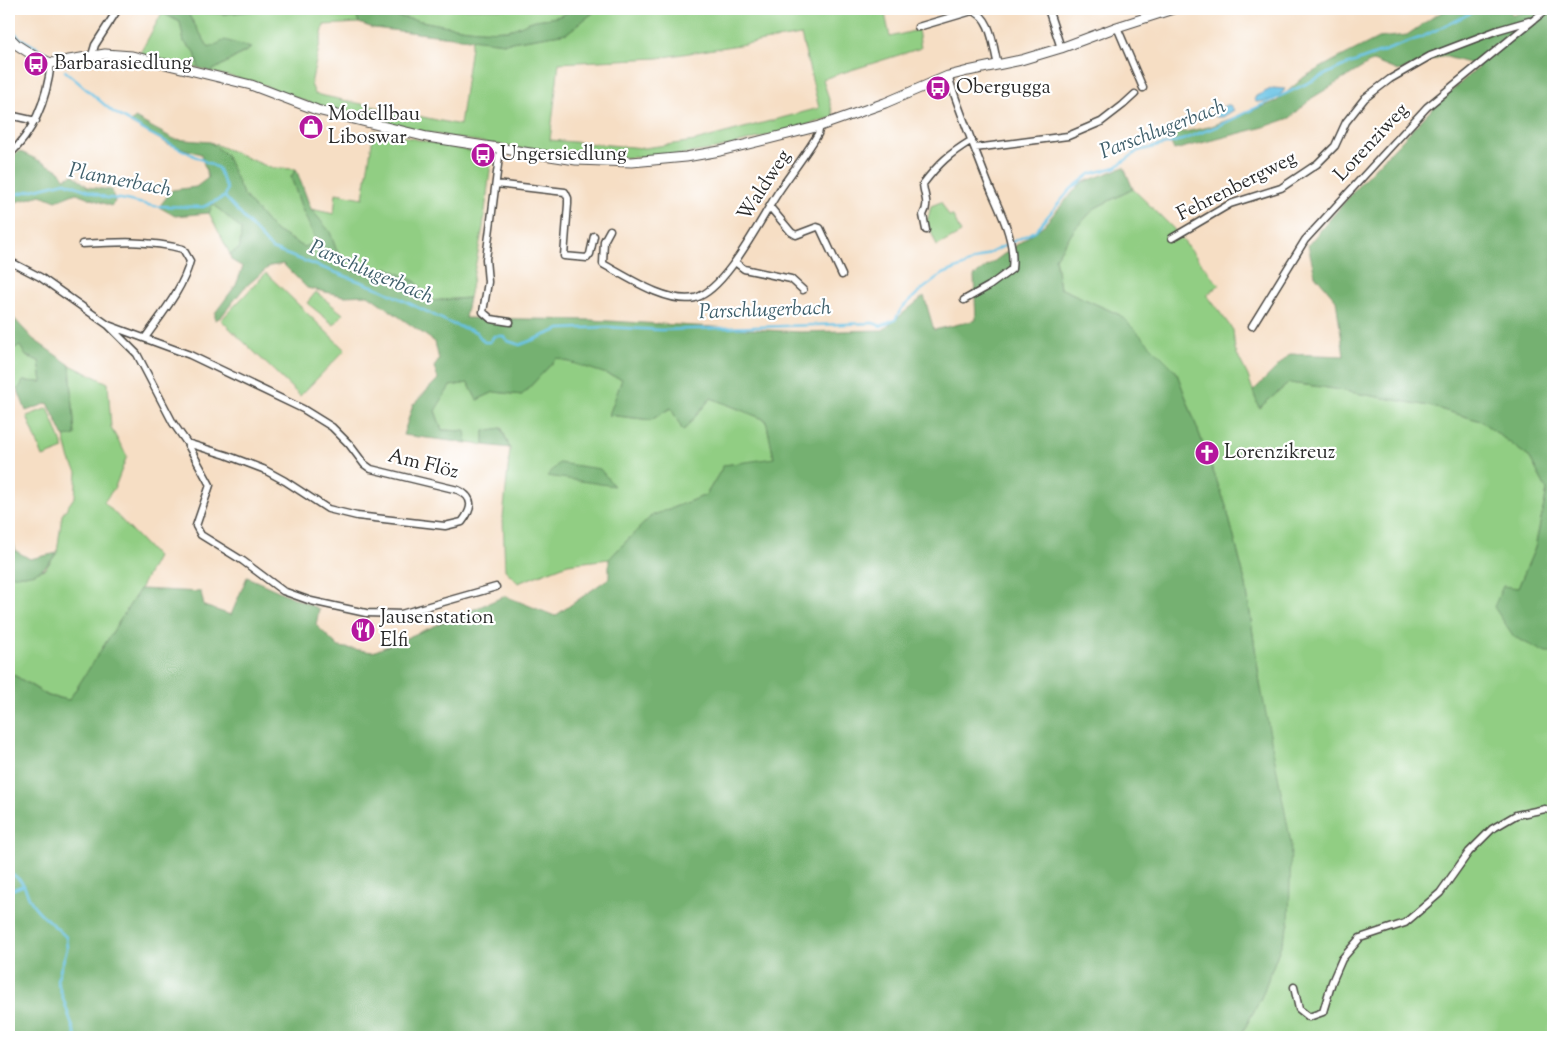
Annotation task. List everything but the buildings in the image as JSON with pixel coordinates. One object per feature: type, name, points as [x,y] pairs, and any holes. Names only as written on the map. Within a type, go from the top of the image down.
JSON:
[{"type":"main road","points":[[9,37],[17,45],[34,56],[51,63],[92,55],[118,54],[155,61],[252,85],[317,110],[427,137],[576,160],[632,162],[686,157],[720,151],[820,126],[885,103],[948,76],[1061,48],[1173,9]]},
{"type":"street","points":[[92,55],[94,45],[118,9]]},
{"type":"street","points":[[1048,9],[1061,48]]},
{"type":"street","name":"Lorenziweg","points":[[1252,326],[1305,240],[1427,107],[1547,9]]},
{"type":"street","points":[[918,27],[972,11],[977,12],[988,27],[998,65]]},
{"type":"street","name":"Fehrenbergweg","points":[[1172,238],[1230,204],[1280,188],[1317,164],[1335,146],[1346,122],[1364,98],[1390,79],[1430,56],[1498,30],[1533,20]]},
{"type":"street","points":[[1118,27],[1143,88]]},
{"type":"street","points":[[9,155],[20,145],[36,121],[49,80],[51,63]]},
{"type":"street","points":[[948,76],[1011,242],[1013,256],[1012,269],[990,286],[964,300]]},
{"type":"street","points":[[975,148],[1068,136],[1100,122],[1135,94]]},
{"type":"street","points":[[9,116],[36,121]]},
{"type":"street","name":"Waldweg","points":[[610,230],[604,241],[603,264],[645,287],[678,298],[694,298],[702,295],[709,290],[734,262],[818,134],[820,126]]},
{"type":"street","points":[[926,230],[923,215],[928,201],[923,184],[952,152],[972,140]]},
{"type":"street","points":[[500,149],[486,259],[488,282],[484,312],[491,319],[510,322]]},
{"type":"street","points":[[496,184],[565,192],[568,204],[564,256],[587,258],[590,254],[594,236]]},
{"type":"street","points":[[770,207],[796,236],[817,227],[820,228],[842,275]]},
{"type":"street","points":[[82,244],[120,242],[165,244],[183,249],[190,261],[187,273],[145,338]]},
{"type":"street","points":[[9,261],[40,277],[108,325],[137,354],[173,423],[210,485],[196,526],[201,535],[243,561],[284,591],[311,601],[358,611],[401,614],[496,587]]},
{"type":"street","points":[[734,262],[744,269],[791,279],[803,290]]},
{"type":"street","name":"Am Flöz","points":[[108,325],[190,355],[303,409],[332,427],[349,444],[364,464],[371,469],[458,490],[466,494],[470,500],[468,515],[462,522],[445,526],[357,516],[328,509],[263,469],[226,454],[186,444]]},
{"type":"street","points":[[1294,986],[1299,1008],[1309,1017],[1323,1012],[1332,982],[1342,959],[1360,938],[1405,923],[1440,893],[1469,852],[1492,829],[1516,815],[1545,809],[1553,811]]},
{"type":"green space","points":[[164,9],[264,10],[225,14],[187,12],[209,48],[225,40],[251,48],[210,72],[199,68],[195,52],[184,42],[180,22],[162,13]]},
{"type":"green space","points":[[264,9],[354,9],[359,23],[324,25],[311,84],[315,94],[460,125],[472,39],[505,43],[567,33],[598,9],[884,9],[890,37],[918,30],[921,48],[823,79],[834,117],[716,149],[666,157],[603,158],[547,153],[385,125],[337,113],[255,82],[210,72],[250,49],[209,48],[187,12],[225,14]],"holes":[[[801,35],[819,108],[695,141],[644,148],[550,140],[559,63],[658,58]]]},
{"type":"green space","points":[[354,9],[361,9],[362,12],[453,27],[507,30],[532,21],[560,16],[571,9],[598,9],[567,33],[505,43],[373,28],[359,23]]},
{"type":"green space","points":[[361,9],[571,9],[560,16],[532,21],[511,29],[489,30],[453,27],[362,12]]},
{"type":"green space","points":[[1450,9],[1508,9],[1513,15],[1535,9],[1553,9],[1553,653],[1546,653],[1514,637],[1494,607],[1503,586],[1518,588],[1535,548],[1547,490],[1530,458],[1481,421],[1429,406],[1289,383],[1259,408],[1253,391],[1290,354],[1344,356],[1336,300],[1315,275],[1308,245],[1364,179],[1433,108],[1479,66],[1443,56],[1398,71],[1373,61],[1312,98],[1290,118],[1264,127],[1174,150],[1166,132],[1184,132],[1209,127],[1277,101],[1304,77],[1333,61],[1378,38],[1407,35],[1436,15]]},
{"type":"green space","points":[[162,13],[180,22],[184,42],[195,52],[199,68],[139,55]]},
{"type":"green space","points":[[135,118],[174,139],[210,142],[226,155],[243,194],[273,229],[304,247],[316,241],[291,177],[296,169],[311,209],[330,232],[336,249],[352,271],[388,268],[416,282],[429,301],[469,298],[465,318],[591,320],[800,332],[883,330],[924,296],[934,330],[976,320],[974,276],[1044,225],[1081,183],[1124,167],[1133,189],[1095,208],[1075,229],[1055,258],[1060,288],[1120,315],[1176,371],[1226,506],[1246,585],[1260,683],[1291,843],[1289,924],[1261,998],[1240,1037],[9,1037],[9,672],[48,696],[69,700],[140,589],[201,592],[204,606],[231,615],[247,577],[319,609],[316,625],[339,647],[373,652],[505,596],[555,616],[609,578],[609,559],[651,516],[706,495],[724,465],[774,458],[766,420],[711,398],[683,431],[671,408],[651,420],[609,415],[622,379],[557,358],[522,395],[494,392],[477,400],[468,383],[450,386],[435,411],[442,430],[465,431],[467,443],[403,435],[413,405],[438,379],[434,367],[439,360],[435,342],[368,295],[344,296],[307,288],[283,264],[270,266],[244,288],[221,317],[215,320],[215,313],[236,285],[243,267],[231,260],[230,254],[240,248],[241,229],[213,204],[209,213],[175,216],[159,207],[172,190],[196,187],[208,178],[201,154],[168,144],[130,123]]},
{"type":"green space","points":[[374,130],[492,154],[483,227],[469,298],[429,301],[416,282],[388,268],[352,271],[336,249],[330,232],[311,209],[334,214],[336,193],[363,198]]},
{"type":"green space","points":[[210,142],[271,168],[296,169],[291,177],[302,209],[317,241],[304,247],[273,229],[243,194],[226,155]]},
{"type":"green space","points":[[19,151],[59,170],[64,178],[74,175],[88,187],[112,190],[115,202],[111,206],[76,193],[56,201],[41,195],[9,204],[9,160]]},
{"type":"green space","points":[[1133,189],[1172,227],[1219,285],[1207,295],[1233,330],[1235,350],[1248,376],[1259,408],[1289,383],[1429,406],[1481,421],[1530,458],[1547,490],[1535,548],[1518,588],[1546,652],[1553,653],[1553,1037],[1240,1037],[1261,998],[1289,924],[1260,683],[1246,585],[1226,506],[1176,371],[1120,315],[1060,288],[1055,258],[1075,229],[1095,208]]},
{"type":"green space","points":[[941,202],[949,216],[953,216],[961,233],[937,246],[927,222],[931,206]]},
{"type":"green space","points":[[213,203],[241,229],[240,248],[230,254],[209,213]]},
{"type":"green space","points":[[266,273],[345,350],[300,396],[221,320]]},
{"type":"green space","points":[[316,292],[343,314],[334,325],[307,303]]},
{"type":"green space","points":[[9,313],[33,339],[70,365],[75,435],[64,437],[48,403],[26,411],[18,390],[23,381],[42,382],[39,361],[26,356],[20,346],[11,349],[11,367],[9,371]]},
{"type":"green space","points":[[20,346],[26,356],[39,361],[42,382],[24,381],[18,390],[9,387],[10,349]]},
{"type":"green space","points":[[557,358],[623,379],[609,415],[651,420],[671,408],[683,431],[711,398],[766,420],[774,459],[724,465],[706,495],[651,516],[609,559],[568,564],[518,583],[505,570],[503,518],[510,449],[502,428],[484,431],[484,445],[467,443],[465,431],[442,430],[435,410],[450,386],[468,383],[477,400],[494,392],[522,395]]},
{"type":"green space","points":[[70,365],[108,383],[111,428],[127,456],[115,487],[104,502],[157,557],[140,589],[69,700],[49,696],[9,672],[9,577],[10,575],[25,575],[45,569],[57,553],[62,515],[75,496],[77,472],[70,460],[64,437],[75,435]]},
{"type":"green space","points":[[48,408],[64,449],[43,457],[27,416]]},
{"type":"green space","points":[[501,428],[510,448],[484,445],[484,431]]},
{"type":"green space","points":[[559,463],[600,469],[614,486],[547,476]]},
{"type":"green space","points":[[13,541],[16,551],[30,559],[57,553],[47,565],[37,572],[26,575],[10,575],[9,577],[9,548]]},
{"type":"water","points":[[1273,88],[1285,89],[1280,95],[1272,99],[1260,102],[1254,100],[1256,96]]},
{"type":"water","points":[[1230,105],[1234,110],[1223,117],[1216,117],[1213,114],[1217,108]]},
{"type":"waterway","name":"Parschlugerbach","points":[[65,71],[113,112],[149,133],[218,168],[227,189],[225,197],[272,249],[380,289],[452,324],[476,332],[484,342],[490,342],[494,336],[503,336],[508,341],[520,345],[560,329],[607,327],[661,330],[873,323],[881,326],[895,320],[901,309],[920,291],[943,274],[1035,231],[1071,189],[1090,174],[1116,167],[1138,151],[1182,140],[1218,126],[1341,67],[1422,37],[1479,9]]},
{"type":"waterway","name":"Parschlugerbach","points":[[9,26],[20,38],[52,56]]},
{"type":"waterway","name":"Plannerbach","points":[[9,196],[65,182],[107,198],[153,206],[203,207],[224,197]]},
{"type":"waterway","points":[[9,872],[22,882],[32,903],[39,912],[66,937],[67,949],[57,980],[76,1037]]},
{"type":"waterway","points":[[9,891],[24,885]]},
{"type":"place","name":"Barbarasiedlung","points":[[36,64]]},
{"type":"place","name":"Obergugga","points":[[938,88]]},
{"type":"place","name":"Modellbau Liboswar","points":[[311,127]]},
{"type":"place","name":"Ungersiedlung","points":[[483,155]]},
{"type":"place","name":"Lorenzikreuz","points":[[1207,453]]},
{"type":"place","name":"Jausenstation Elfi","points":[[363,630]]}]
